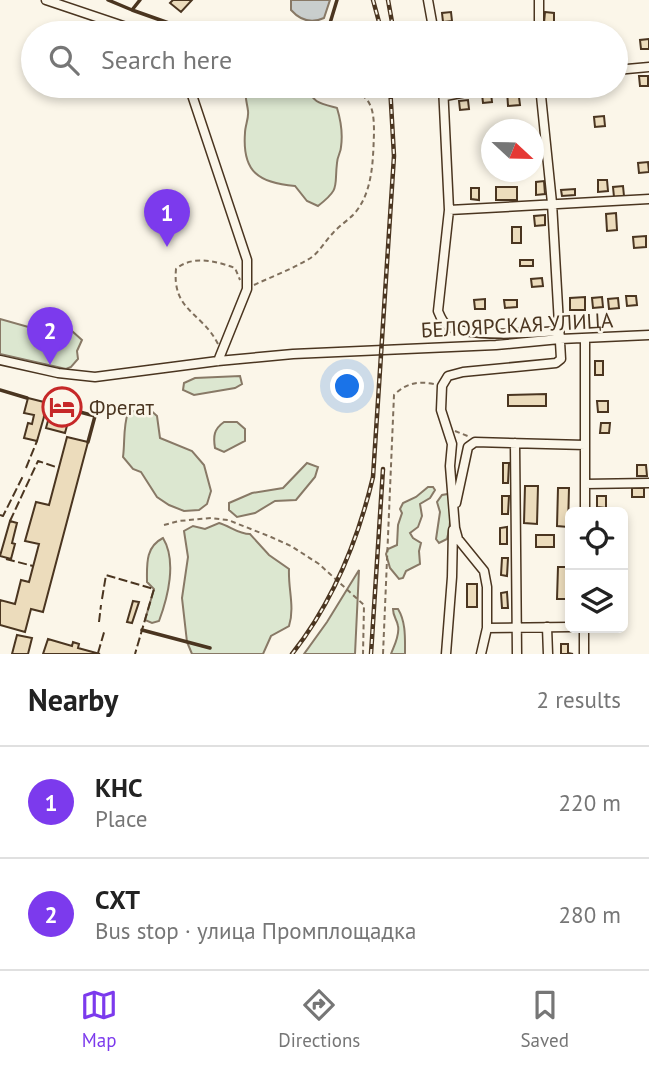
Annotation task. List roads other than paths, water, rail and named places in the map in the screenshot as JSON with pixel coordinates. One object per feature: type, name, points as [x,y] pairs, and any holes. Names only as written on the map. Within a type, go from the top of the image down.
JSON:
[{"type":"street","points":[[46,0],[108,21]]},
{"type":"street","points":[[428,0],[432,21]]},
{"type":"street","points":[[539,0],[539,21]]},
{"type":"street","points":[[628,68],[649,67]]},
{"type":"street","points":[[193,98],[247,260],[247,289],[218,360]]},
{"type":"street","points":[[445,98],[449,210],[438,311],[446,325],[460,330],[559,335]]},
{"type":"street","points":[[481,654],[487,628],[487,587],[480,562],[458,539],[450,466],[452,444],[441,410],[442,386],[447,376],[463,372],[556,363],[561,359],[552,203],[541,98]]},
{"type":"street","points":[[449,210],[649,200]]},
{"type":"street","name":"БЕЛОЯРСКАЯ УЛИЦА","points":[[0,360],[58,373],[95,377],[218,360],[496,345],[559,335],[585,338],[649,335]]},
{"type":"street","points":[[585,338],[585,507]]},
{"type":"street","points":[[446,654],[454,515],[468,447],[475,442],[584,444]]},
{"type":"street","points":[[515,443],[517,654]]},
{"type":"street","points":[[585,484],[649,483]]},
{"type":"street","points":[[547,627],[548,654]]},
{"type":"street","points":[[487,628],[565,627]]},
{"type":"street","points":[[584,633],[584,654]]},
{"type":"railway","points":[[373,0],[379,21]]},
{"type":"railway","points":[[388,0],[392,21]]},
{"type":"railway","points":[[292,654],[332,592],[352,547],[373,477],[394,156],[391,98]]},
{"type":"railway","points":[[371,654],[383,469]]},
{"type":"place","name":"КНС","points":[[167,247]]},
{"type":"place","name":"СХТ","points":[[50,365]]},
{"type":"place","name":"Фрегат","points":[[62,407]]}]
